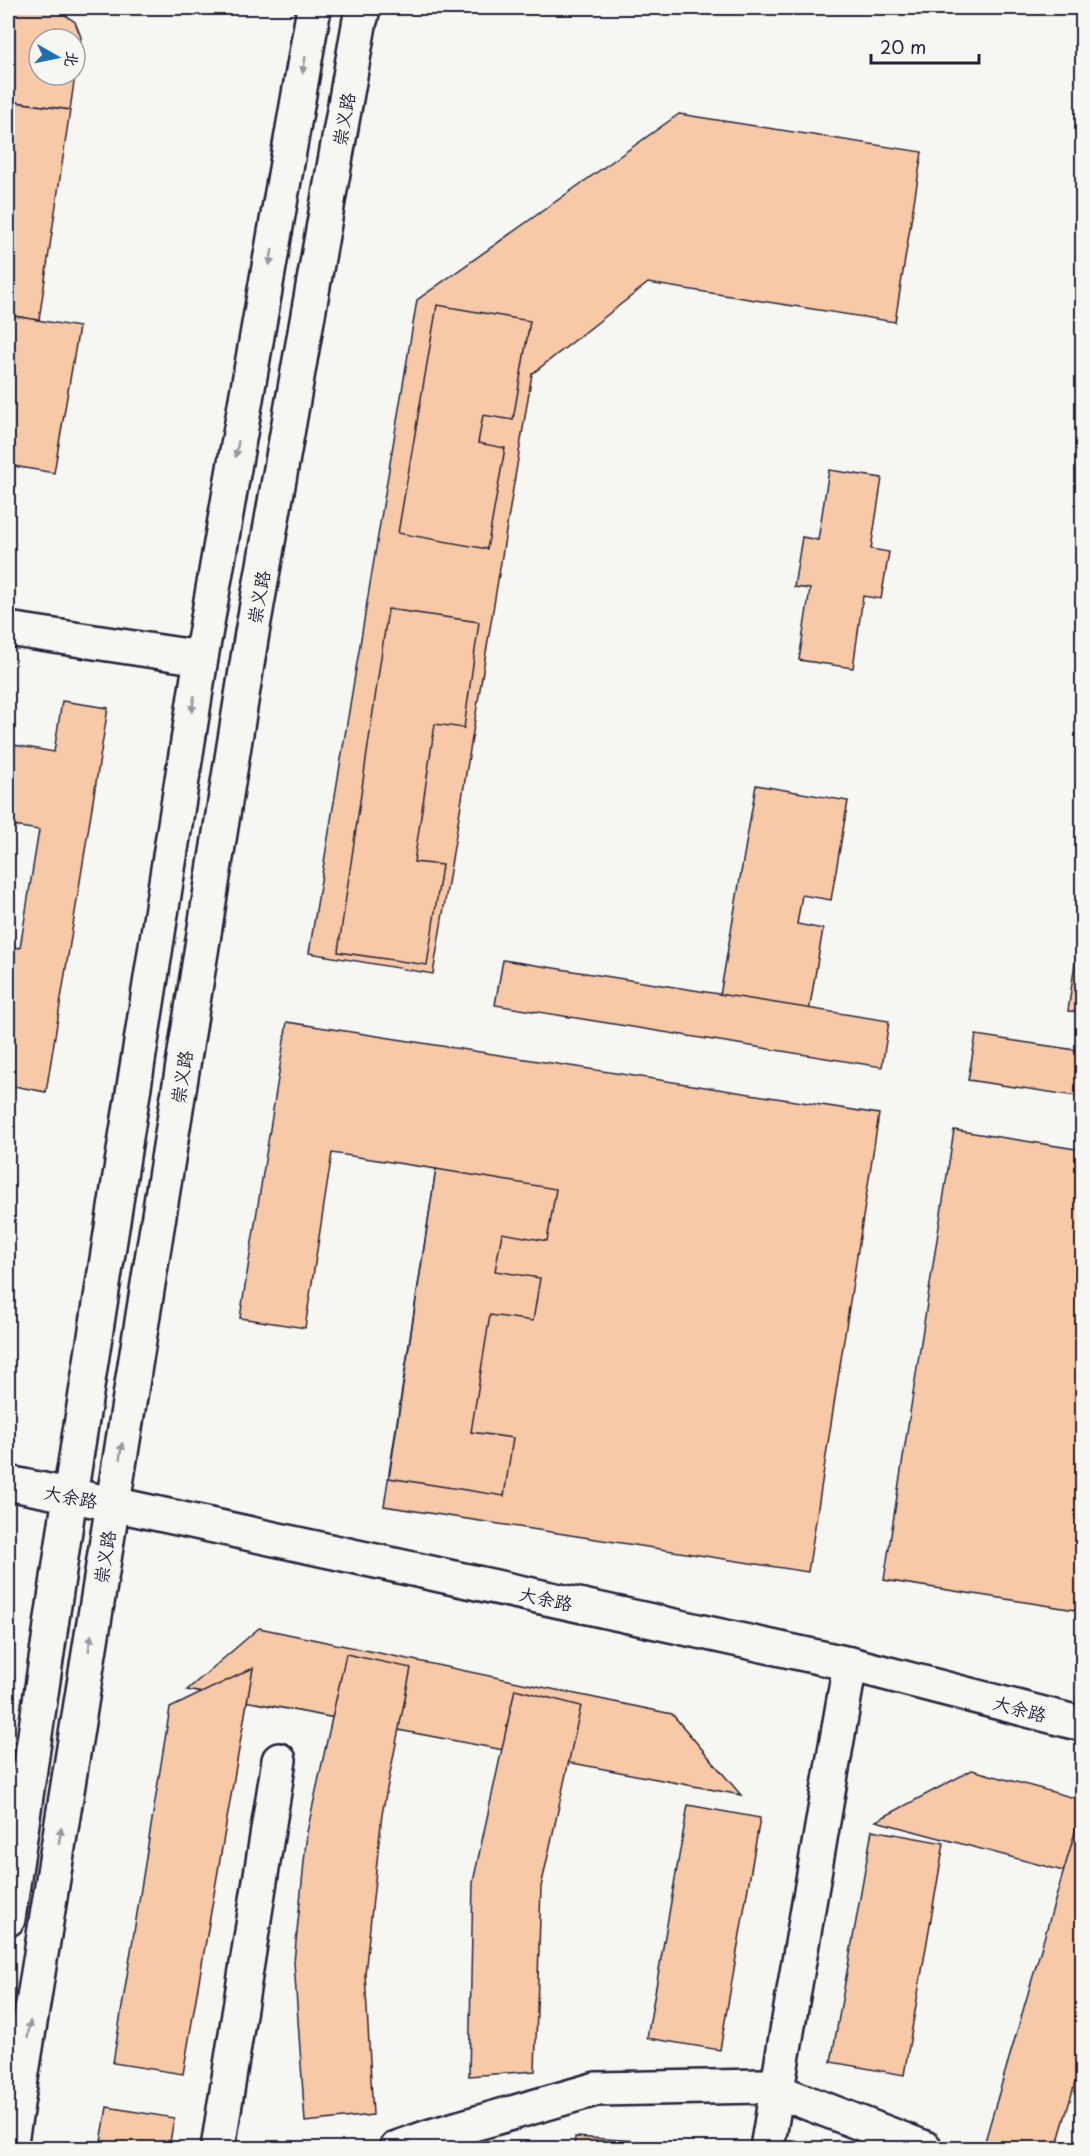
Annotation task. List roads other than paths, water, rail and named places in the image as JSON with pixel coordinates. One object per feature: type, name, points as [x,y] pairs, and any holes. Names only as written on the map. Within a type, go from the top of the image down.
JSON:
[{"type":"main road","points":[[8,1919],[70,1496],[201,658],[314,8]]},
{"type":"main road","name":"崇义路","points":[[10,2148],[252,633],[362,11]]},
{"type":"main road","points":[[8,629],[201,658]]},
{"type":"main road","name":"大余路","points":[[8,1483],[850,1664],[1083,1725]]},
{"type":"main road","points":[[767,2148],[850,1664]]},
{"type":"main road","points":[[218,2148],[279,1760]]},
{"type":"main road","points":[[397,2148],[441,2141],[596,2089],[764,2086],[925,2148]]}]
